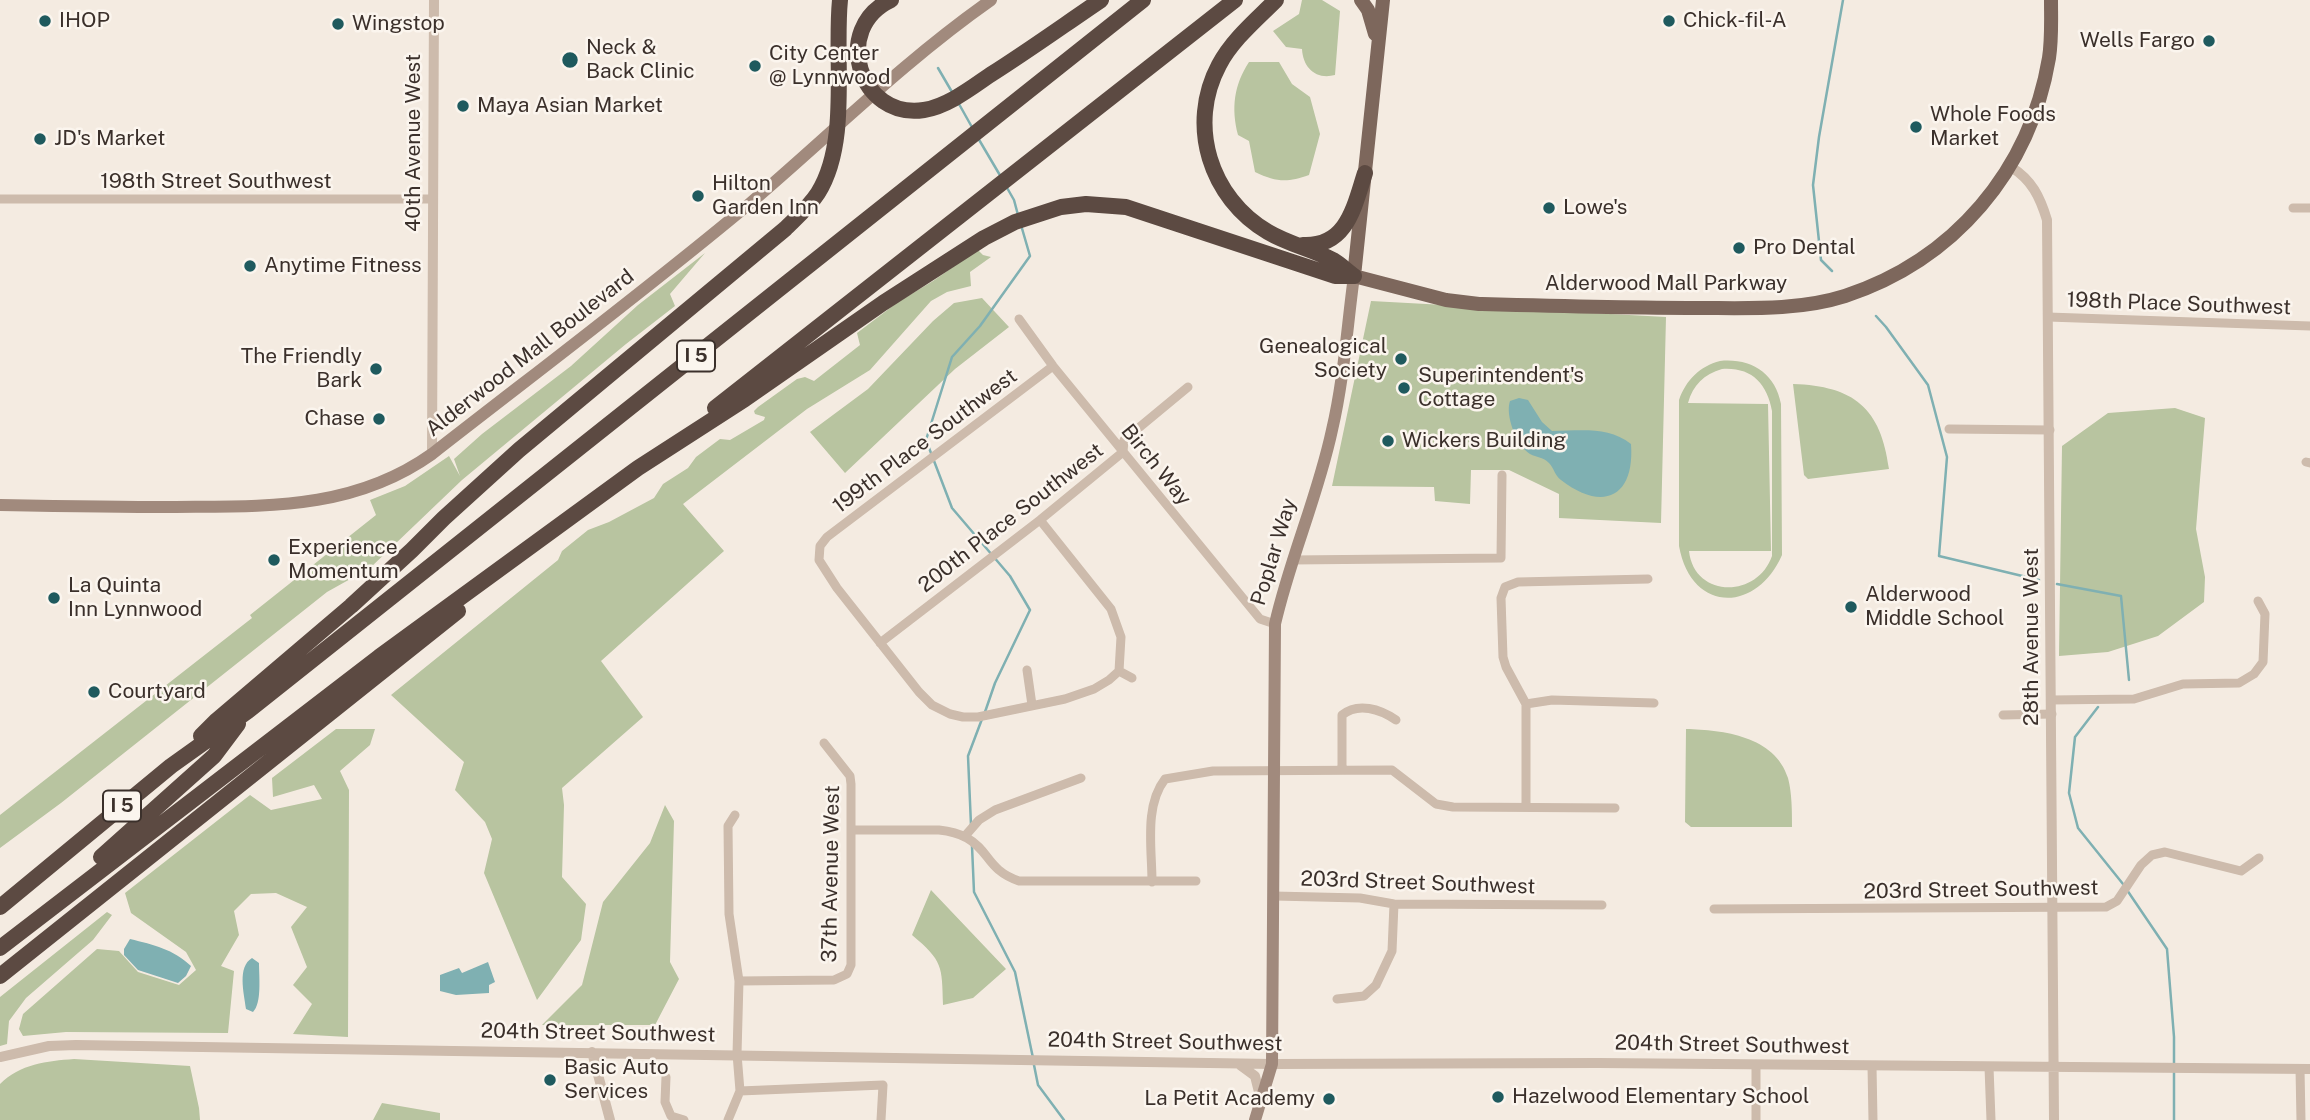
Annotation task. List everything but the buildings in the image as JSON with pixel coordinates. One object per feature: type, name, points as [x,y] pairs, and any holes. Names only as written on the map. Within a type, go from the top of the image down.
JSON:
[{"type":"highway","points":[[172,766],[217,720],[361,597],[489,476],[785,229],[809,206],[828,173],[836,138],[840,0]]},
{"type":"highway","points":[[891,0],[873,13],[863,27],[858,46],[858,64],[867,85],[881,99],[892,106],[912,110],[935,107],[974,86],[1101,0]]},
{"type":"highway","name":"I 5","points":[[0,907],[172,766],[248,712],[1143,0]]},
{"type":"highway","name":"I 5","points":[[0,976],[638,468],[1235,0]]},
{"type":"highway","points":[[1276,0],[1234,43],[1220,62],[1208,91],[1204,137],[1213,171],[1234,204],[1269,233],[1334,260],[1354,276]]},
{"type":"highway","points":[[1298,245],[1321,244],[1341,232],[1365,173]]},
{"type":"highway","points":[[0,947],[368,665],[638,468],[746,399],[883,303],[973,246],[1035,214],[1086,204],[1126,207],[1335,276],[1354,276]]},
{"type":"highway","points":[[0,937],[96,860],[214,756],[248,712]]},
{"type":"main road","name":"Alderwood Mall Boulevard","points":[[0,505],[232,506],[322,500],[349,495],[408,470],[673,265],[806,156],[896,75],[991,0]]},
{"type":"main road","points":[[1361,0],[1373,24],[1377,49]]},
{"type":"main road","name":"Poplar Way","points":[[1255,1120],[1272,1064],[1275,624],[1332,431],[1343,374],[1382,0]]},
{"type":"main road","name":"Alderwood Mall Parkway","points":[[1354,276],[1446,300],[1479,304],[1724,308],[1807,304],[1844,296],[1888,277],[1945,242],[1972,216],[2011,167],[2038,101],[2049,58],[2051,0]]},
{"type":"street","name":"40th Avenue West","points":[[432,454],[434,0]]},
{"type":"street","name":"28th Avenue West","points":[[2011,167],[2022,174],[2034,188],[2047,220],[2054,1120]]},
{"type":"street","name":"198th Street Southwest","points":[[0,200],[432,199]]},
{"type":"street","points":[[2293,208],[2310,208]]},
{"type":"street","name":"198th Place Southwest","points":[[2048,317],[2310,327]]},
{"type":"street","name":"Birch Way","points":[[1019,319],[1123,452],[1260,619],[1275,624]]},
{"type":"street","name":"199th Place Southwest","points":[[880,643],[819,560],[820,546],[827,537],[1054,366]]},
{"type":"street","name":"200th Place Southwest","points":[[880,643],[1040,520],[1123,452],[1125,440],[1188,387]]},
{"type":"street","points":[[1949,429],[2050,430]]},
{"type":"street","points":[[1292,560],[1501,558],[1502,475]]},
{"type":"street","points":[[880,643],[932,705],[962,717],[978,717],[1065,699],[1094,689],[1109,680],[1119,671],[1121,637],[1111,609],[1040,520]]},
{"type":"street","points":[[1526,807],[1526,704],[1503,657],[1501,598],[1505,587],[1518,582],[1648,579]]},
{"type":"street","points":[[2052,700],[2134,698],[2183,684],[2239,683],[2254,674],[2263,662],[2265,614],[2258,601]]},
{"type":"street","points":[[1027,670],[1032,705]]},
{"type":"street","points":[[1119,671],[1132,678]]},
{"type":"street","points":[[1526,704],[1552,700],[1654,703]]},
{"type":"street","points":[[1342,770],[1342,715],[1350,708],[1377,709],[1396,720]]},
{"type":"street","points":[[2003,715],[2052,713]]},
{"type":"street","name":"37th Avenue West","points":[[739,981],[825,981],[847,974],[852,956],[850,776],[824,743]]},
{"type":"street","points":[[1152,882],[1152,804],[1157,790],[1165,779],[1213,771],[1392,770],[1436,804],[1453,807],[1615,808]]},
{"type":"street","points":[[965,836],[979,820],[995,810],[1081,778]]},
{"type":"street","points":[[728,1120],[740,1091],[737,1054],[739,981],[729,914],[728,826],[735,815]]},
{"type":"street","points":[[852,830],[939,830],[965,836],[997,871],[1019,881],[1196,881]]},
{"type":"street","name":"203rd Street Southwest","points":[[1714,909],[2051,909],[2112,906],[2141,865],[2152,855],[2165,852],[2241,871],[2259,858]]},
{"type":"street","name":"203rd Street Southwest","points":[[1274,896],[1360,898],[1394,904],[1602,905]]},
{"type":"street","points":[[1337,999],[1364,996],[1376,985],[1392,951],[1394,904]]},
{"type":"street","name":"204th Street Southwest","points":[[0,1057],[49,1046],[75,1045],[1272,1064],[1598,1063],[2305,1069]]},
{"type":"street","name":"204th Street Southwest","points":[[0,1063],[20,1052]]},
{"type":"street","points":[[592,1052],[610,1120]]},
{"type":"street","points":[[1238,1063],[1255,1076],[1261,1100]]},
{"type":"street","points":[[1756,1065],[1756,1120]]},
{"type":"street","points":[[1872,1066],[1872,1120]]},
{"type":"street","points":[[1989,1067],[1991,1120]]},
{"type":"street","points":[[2301,1120],[2305,1069]]},
{"type":"street","points":[[666,1077],[665,1102],[671,1116],[684,1120]]},
{"type":"street","points":[[740,1091],[883,1085],[881,1120]]},
{"type":"green space","points":[[1302,0],[1322,0],[1340,11],[1335,75],[1316,74],[1305,62],[1302,49],[1286,47],[1273,31],[1299,14]]},
{"type":"green space","points":[[1249,62],[1279,62],[1292,84],[1310,97],[1320,134],[1309,175],[1282,180],[1255,172],[1249,141],[1238,135],[1235,115],[1237,88]]},
{"type":"green space","points":[[978,250],[991,257],[970,272],[971,286],[947,292],[931,301],[870,370],[807,409],[683,504],[724,551],[601,661],[643,717],[562,788],[562,877],[586,904],[581,940],[537,1000],[484,873],[492,839],[485,822],[455,790],[464,762],[391,695],[558,560],[562,551],[588,530],[654,498],[663,484],[688,468],[696,457],[720,439],[730,440],[764,420],[765,417],[755,414],[754,411],[758,407],[797,379],[805,377],[814,381],[860,345],[857,333],[898,302]]},
{"type":"green space","points":[[705,253],[670,294],[675,306],[462,480],[370,568],[327,592],[61,803],[0,848],[0,815],[252,618],[250,615],[376,515],[370,500],[405,486],[449,456],[460,476],[454,459],[482,434],[571,366],[638,305]]},
{"type":"green space","points":[[982,298],[1009,327],[955,369],[845,473],[810,432],[868,389],[933,321],[954,303]]},
{"type":"green space","points":[[1371,301],[1666,317],[1661,523],[1559,518],[1559,494],[1509,470],[1471,470],[1470,504],[1435,501],[1434,487],[1332,486]]},
{"type":"green space","points":[[1720,361],[1742,362],[1760,370],[1773,384],[1781,404],[1782,555],[1771,574],[1757,588],[1741,596],[1725,598],[1710,594],[1696,584],[1686,568],[1679,546],[1679,400],[1695,375],[1706,366]],"holes":[[[1722,369],[1732,369],[1756,379],[1770,401],[1772,556],[1764,570],[1753,580],[1740,586],[1727,587],[1714,585],[1702,578],[1693,566],[1689,551],[1771,551],[1768,404],[1688,403],[1696,386],[1705,377]]]},
{"type":"green space","points":[[1793,384],[1833,390],[1861,404],[1879,430],[1889,469],[1808,479],[1804,475]]},
{"type":"green space","points":[[2175,408],[2205,418],[2196,529],[2205,577],[2204,602],[2158,636],[2108,652],[2059,656],[2062,446],[2108,413]]},
{"type":"green space","points":[[336,729],[375,729],[370,745],[340,771],[349,790],[348,1037],[293,1034],[312,1004],[293,985],[307,967],[291,927],[307,907],[276,893],[251,894],[234,911],[239,935],[221,966],[234,971],[228,1033],[66,1032],[23,1036],[19,1029],[23,1014],[97,949],[119,951],[138,972],[179,985],[196,970],[186,952],[131,913],[125,893],[250,795],[271,810],[322,799],[314,785],[273,797],[272,778]]},
{"type":"green space","points":[[1686,729],[1716,731],[1746,738],[1772,753],[1788,778],[1792,827],[1691,827],[1685,822]]},
{"type":"green space","points":[[665,805],[674,821],[670,962],[679,979],[655,1025],[542,1025],[582,985],[603,902],[650,843]]},
{"type":"green space","points":[[931,890],[1006,969],[973,998],[943,1005],[939,965],[930,951],[912,935]]},
{"type":"green space","points":[[107,912],[112,915],[93,940],[26,998],[9,1021],[7,1044],[0,1046],[0,997]]},
{"type":"green space","points":[[74,1059],[190,1066],[200,1120],[0,1120],[0,1084],[8,1077],[34,1065]]},
{"type":"green space","points":[[382,1103],[440,1113],[440,1120],[373,1120]]},
{"type":"water","points":[[1519,398],[1528,400],[1542,422],[1552,431],[1604,432],[1631,444],[1628,477],[1621,488],[1602,497],[1576,490],[1561,480],[1546,461],[1525,450],[1516,437],[1509,414],[1510,401]]},
{"type":"water","points":[[130,939],[177,955],[191,966],[186,976],[178,983],[138,970],[124,955],[124,949]]},
{"type":"water","points":[[252,958],[259,963],[259,996],[253,1012],[246,1009],[243,981],[244,968]]},
{"type":"water","points":[[488,962],[495,982],[489,985],[489,993],[456,995],[440,991],[440,975],[459,968],[462,973]]},
{"type":"waterway","points":[[1832,271],[1821,260],[1813,185],[1843,0]]},
{"type":"waterway","points":[[938,68],[952,92]]},
{"type":"waterway","points":[[959,104],[973,129]]},
{"type":"waterway","points":[[978,138],[1001,177]]},
{"type":"waterway","points":[[1006,186],[1018,215]]},
{"type":"waterway","points":[[985,712],[995,683],[1030,610],[1010,576],[952,508],[926,440],[952,357],[980,326],[1030,256],[1021,225]]},
{"type":"waterway","points":[[1876,316],[1928,385],[1947,457],[1939,556],[2039,580]]},
{"type":"waterway","points":[[2057,584],[2121,596],[2129,680]]},
{"type":"waterway","points":[[2098,707],[2075,737],[2069,793],[2078,828],[2123,884]]},
{"type":"waterway","points":[[971,825],[968,756],[982,719]]},
{"type":"waterway","points":[[972,846],[974,892],[1015,972],[1033,1058]]},
{"type":"waterway","points":[[2127,890],[2167,949],[2174,1063]]},
{"type":"waterway","points":[[1034,1065],[1038,1085],[1064,1120]]},
{"type":"waterway","points":[[2174,1070],[2174,1120]]},
{"type":"place","name":"IHOP","points":[[45,21]]},
{"type":"place","name":"Chick-fil-A","points":[[1669,21]]},
{"type":"place","name":"Wingstop","points":[[338,24]]},
{"type":"place","name":"Wells Fargo","points":[[2209,41]]},
{"type":"place","name":"Neck & Back Clinic","points":[[570,60]]},
{"type":"place","name":"City Center @ Lynnwood","points":[[755,66]]},
{"type":"place","name":"Maya Asian Market","points":[[463,106]]},
{"type":"place","name":"Whole Foods Market","points":[[1916,127]]},
{"type":"place","name":"JD's Market","points":[[40,139]]},
{"type":"place","name":"Hilton Garden Inn","points":[[698,196]]},
{"type":"place","name":"Lowe's","points":[[1549,208]]},
{"type":"place","name":"Pro Dental","points":[[1739,248]]},
{"type":"place","name":"Anytime Fitness","points":[[250,266]]},
{"type":"place","name":"Genealogical Society","points":[[1401,359]]},
{"type":"place","name":"The Friendly Bark","points":[[376,369]]},
{"type":"place","name":"Superintendent's Cottage","points":[[1404,388]]},
{"type":"place","name":"Chase","points":[[379,419]]},
{"type":"place","name":"Wickers Building","points":[[1388,441]]},
{"type":"place","name":"Experience Momentum","points":[[274,560]]},
{"type":"place","name":"La Quinta Inn Lynnwood","points":[[54,598]]},
{"type":"place","name":"Alderwood Middle School","points":[[1851,607]]},
{"type":"place","name":"Courtyard","points":[[94,692]]},
{"type":"place","name":"Basic Auto Services","points":[[550,1080]]},
{"type":"place","name":"Hazelwood Elementary School","points":[[1498,1097]]},
{"type":"place","name":"La Petit Academy","points":[[1329,1099]]}]
